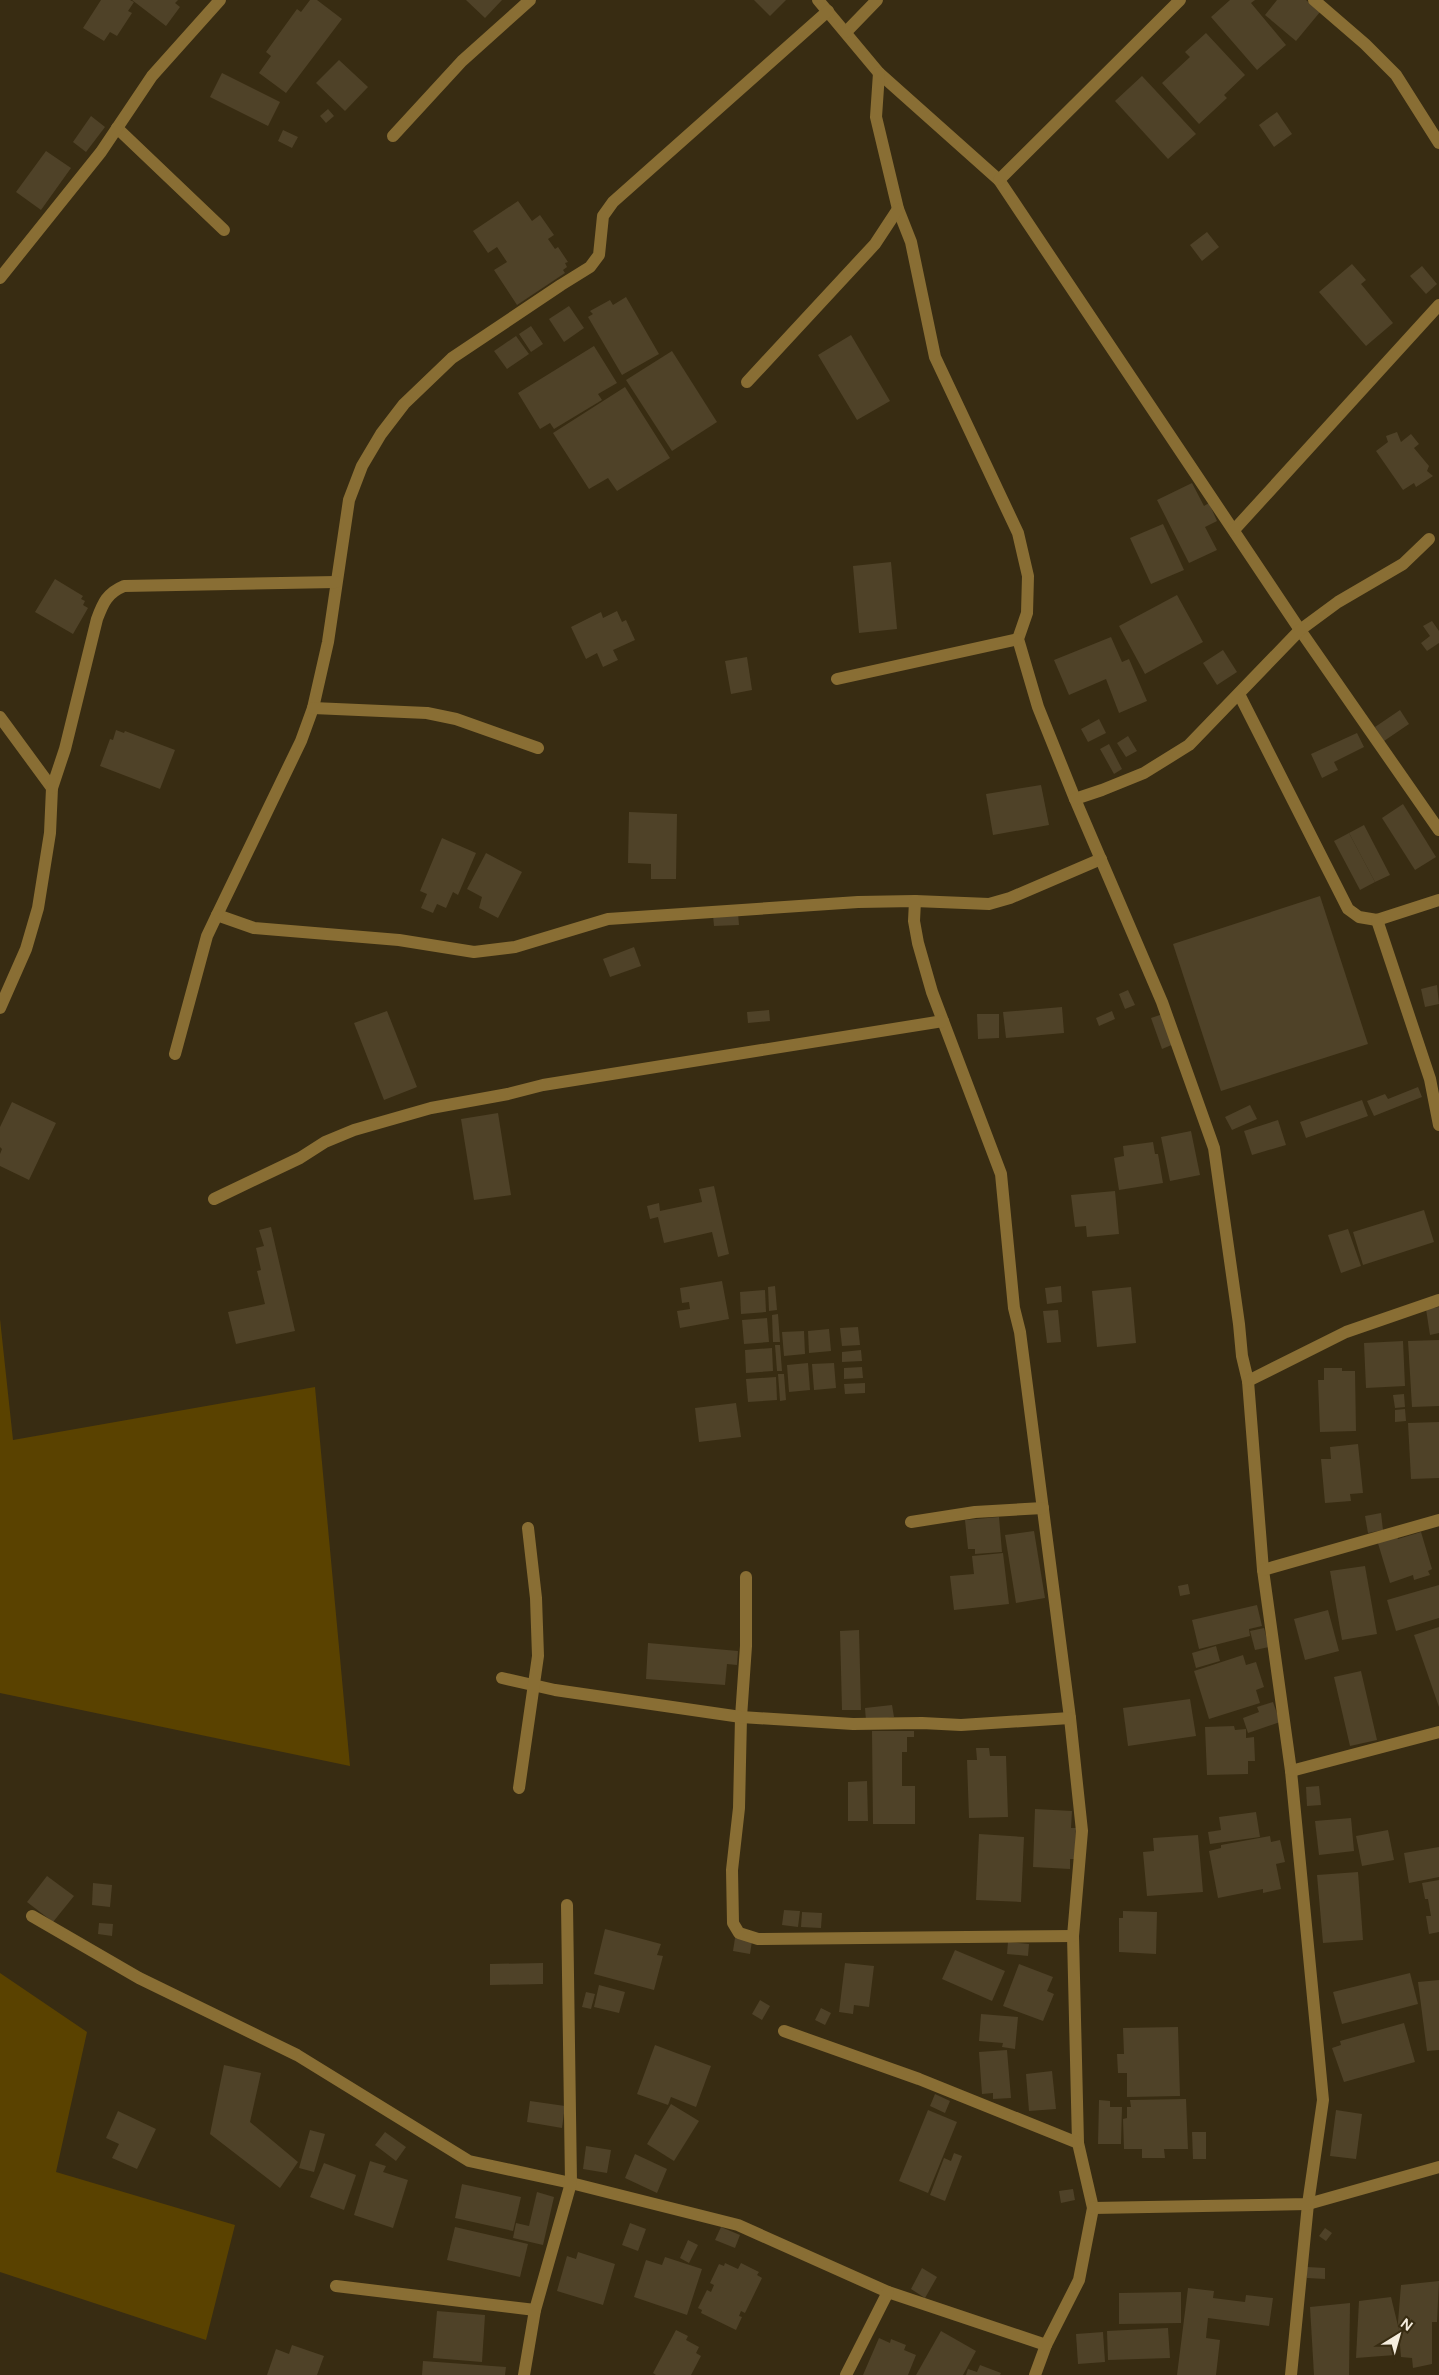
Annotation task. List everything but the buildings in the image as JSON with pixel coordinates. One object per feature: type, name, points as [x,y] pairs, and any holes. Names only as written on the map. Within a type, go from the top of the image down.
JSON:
[{"type":"street","points":[[0,278],[101,152],[152,76],[220,0]]},
{"type":"street","points":[[394,136],[462,60],[530,0]]},
{"type":"street","points":[[818,0],[879,73],[999,180],[1300,630],[1439,830]]},
{"type":"street","points":[[846,32],[877,0]]},
{"type":"street","points":[[999,180],[1180,0]]},
{"type":"street","points":[[1314,0],[1365,44],[1396,75],[1439,143]]},
{"type":"street","points":[[175,1054],[206,936],[301,741],[313,708],[328,642],[349,500],[366,458],[381,434],[404,404],[452,358],[590,267],[599,255],[603,216],[613,202],[828,11]]},
{"type":"street","points":[[879,73],[876,117],[898,209],[911,242],[935,357],[1018,533],[1025,555],[1028,576],[1026,613],[1018,639],[1038,707],[1075,799],[1162,1002],[1214,1148],[1240,1324],[1242,1356],[1248,1381],[1263,1570],[1291,1771],[1322,2100],[1308,2204],[1291,2375]]},
{"type":"street","points":[[117,128],[224,230]]},
{"type":"street","points":[[747,382],[875,244],[898,209]]},
{"type":"street","points":[[1234,530],[1439,306]]},
{"type":"street","points":[[1075,799],[1144,773],[1189,745],[1300,630],[1338,602],[1403,564],[1429,539]]},
{"type":"street","points":[[0,1008],[20,965],[35,922],[50,833],[52,788],[75,713],[97,619],[104,601],[112,591],[124,586],[336,582]]},
{"type":"street","points":[[837,679],[1018,639]]},
{"type":"street","points":[[1238,694],[1348,909],[1359,917],[1377,920],[1439,900]]},
{"type":"street","points":[[313,708],[427,714],[456,719],[538,748]]},
{"type":"street","points":[[0,717],[52,788]]},
{"type":"street","points":[[216,915],[254,928],[400,940],[474,952],[515,947],[608,919],[858,902],[915,901],[989,904],[1010,898],[1101,859]]},
{"type":"street","points":[[915,901],[914,921],[932,992],[1001,1174],[1014,1308],[1020,1332],[1044,1508],[1082,1831],[1073,1936],[1078,2143],[1094,2208],[1079,2280],[1046,2345],[1034,2375]]},
{"type":"street","points":[[1377,920],[1430,1079],[1439,1125]]},
{"type":"street","points":[[214,1199],[300,1158],[325,1142],[354,1130],[431,1108],[508,1094],[544,1085],[943,1021]]},
{"type":"street","points":[[1248,1381],[1346,1332],[1439,1300]]},
{"type":"street","points":[[911,1522],[975,1512],[1044,1508]]},
{"type":"street","points":[[1263,1570],[1439,1520]]},
{"type":"street","points":[[519,1788],[538,1656],[536,1598],[528,1528]]},
{"type":"street","points":[[746,1577],[746,1646],[741,1717],[739,1808],[732,1870],[733,1923],[739,1932],[758,1939],[1073,1936]]},
{"type":"street","points":[[502,1678],[534,1687],[741,1717],[853,1724],[922,1722],[961,1725],[1070,1718]]},
{"type":"street","points":[[1291,1771],[1439,1732]]},
{"type":"street","points":[[524,2375],[535,2310],[571,2183],[567,1905]]},
{"type":"street","points":[[32,1916],[139,1978],[298,2054],[469,2161],[571,2183],[738,2225],[888,2292],[1046,2345]]},
{"type":"street","points":[[784,2031],[919,2080],[1078,2143]]},
{"type":"street","points":[[1094,2208],[1308,2204],[1439,2167]]},
{"type":"street","points":[[336,2286],[535,2310]]},
{"type":"street","points":[[846,2375],[888,2292]]},
{"type":"shaded area","points":[[0,1319],[13,1440],[315,1387],[350,1766],[0,1693]]},
{"type":"shaded area","points":[[0,1973],[87,2032],[56,2172],[235,2225],[206,2340],[0,2272]]}]
